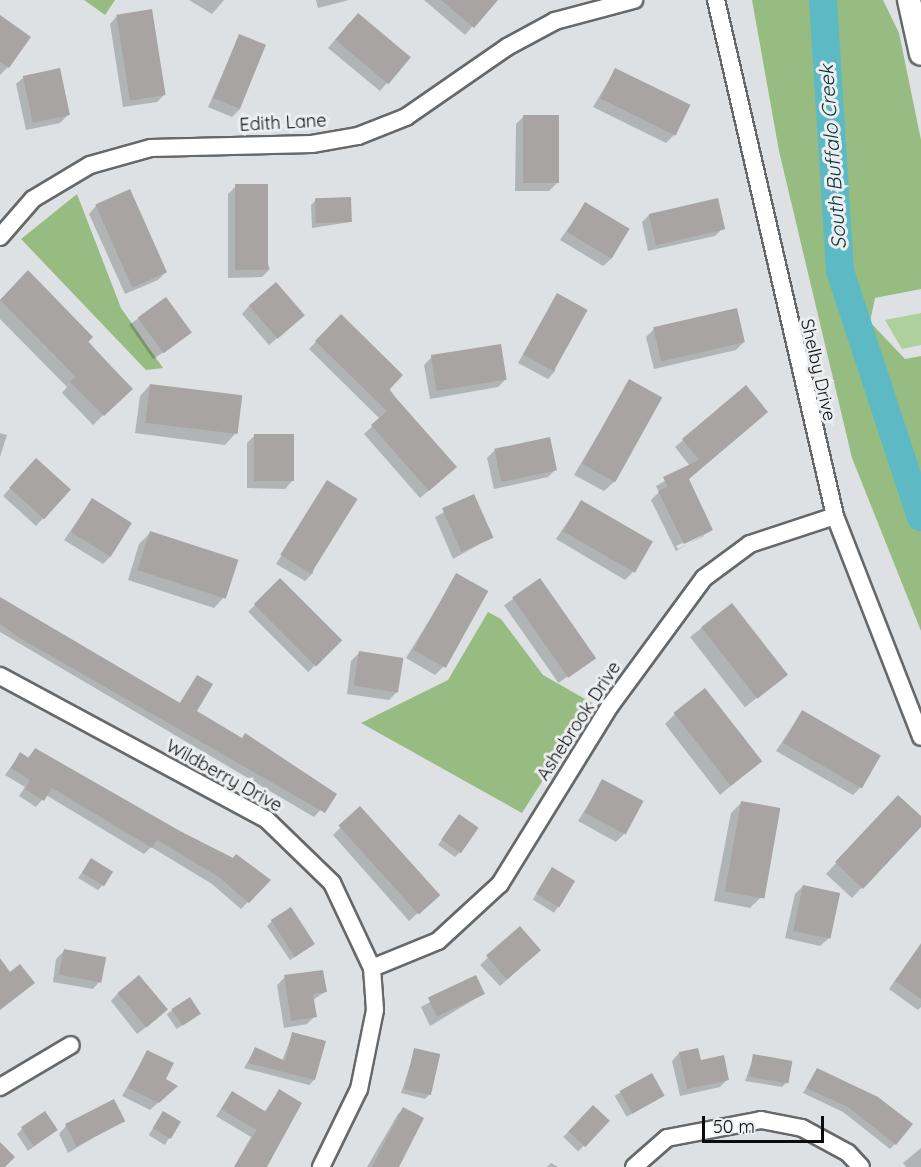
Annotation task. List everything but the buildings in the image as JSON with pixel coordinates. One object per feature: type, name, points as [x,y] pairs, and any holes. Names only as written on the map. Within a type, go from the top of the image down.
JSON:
[{"type":"main road","points":[[909,0],[921,54]]},
{"type":"street","name":"Edith Lane","points":[[0,237],[33,199],[90,165],[151,148],[312,144],[358,136],[406,117],[507,47],[555,21],[634,0]]},
{"type":"street","name":"Shelby Drive","points":[[716,0],[835,516],[921,737]]},
{"type":"street","name":"Ashebrook Drive","points":[[372,968],[438,941],[500,884],[610,705],[704,578],[750,544],[835,516]]},
{"type":"street","name":"Wildberry Drive","points":[[0,676],[266,819],[332,883],[372,968]]},
{"type":"street","points":[[321,1167],[359,1089],[369,1053],[375,1010],[372,968]]},
{"type":"street","points":[[0,1087],[70,1045]]},
{"type":"street","points":[[634,1167],[667,1138],[761,1120],[802,1128],[848,1153],[861,1167]]},
{"type":"green space","points":[[84,0],[115,0],[105,15]]},
{"type":"green space","points":[[752,0],[883,0],[899,33],[921,140],[921,289],[875,298],[870,322],[905,359],[921,356],[921,631],[852,458],[779,151]]},
{"type":"green space","points":[[77,194],[121,308],[163,368],[146,370],[21,239]]},
{"type":"green space","points":[[921,313],[921,345],[902,349],[885,320]]},
{"type":"green space","points":[[488,612],[501,619],[543,675],[592,703],[522,813],[361,723],[448,680]]},
{"type":"waterway","name":"South Buffalo Creek","points":[[823,0],[840,271],[921,517]]}]
